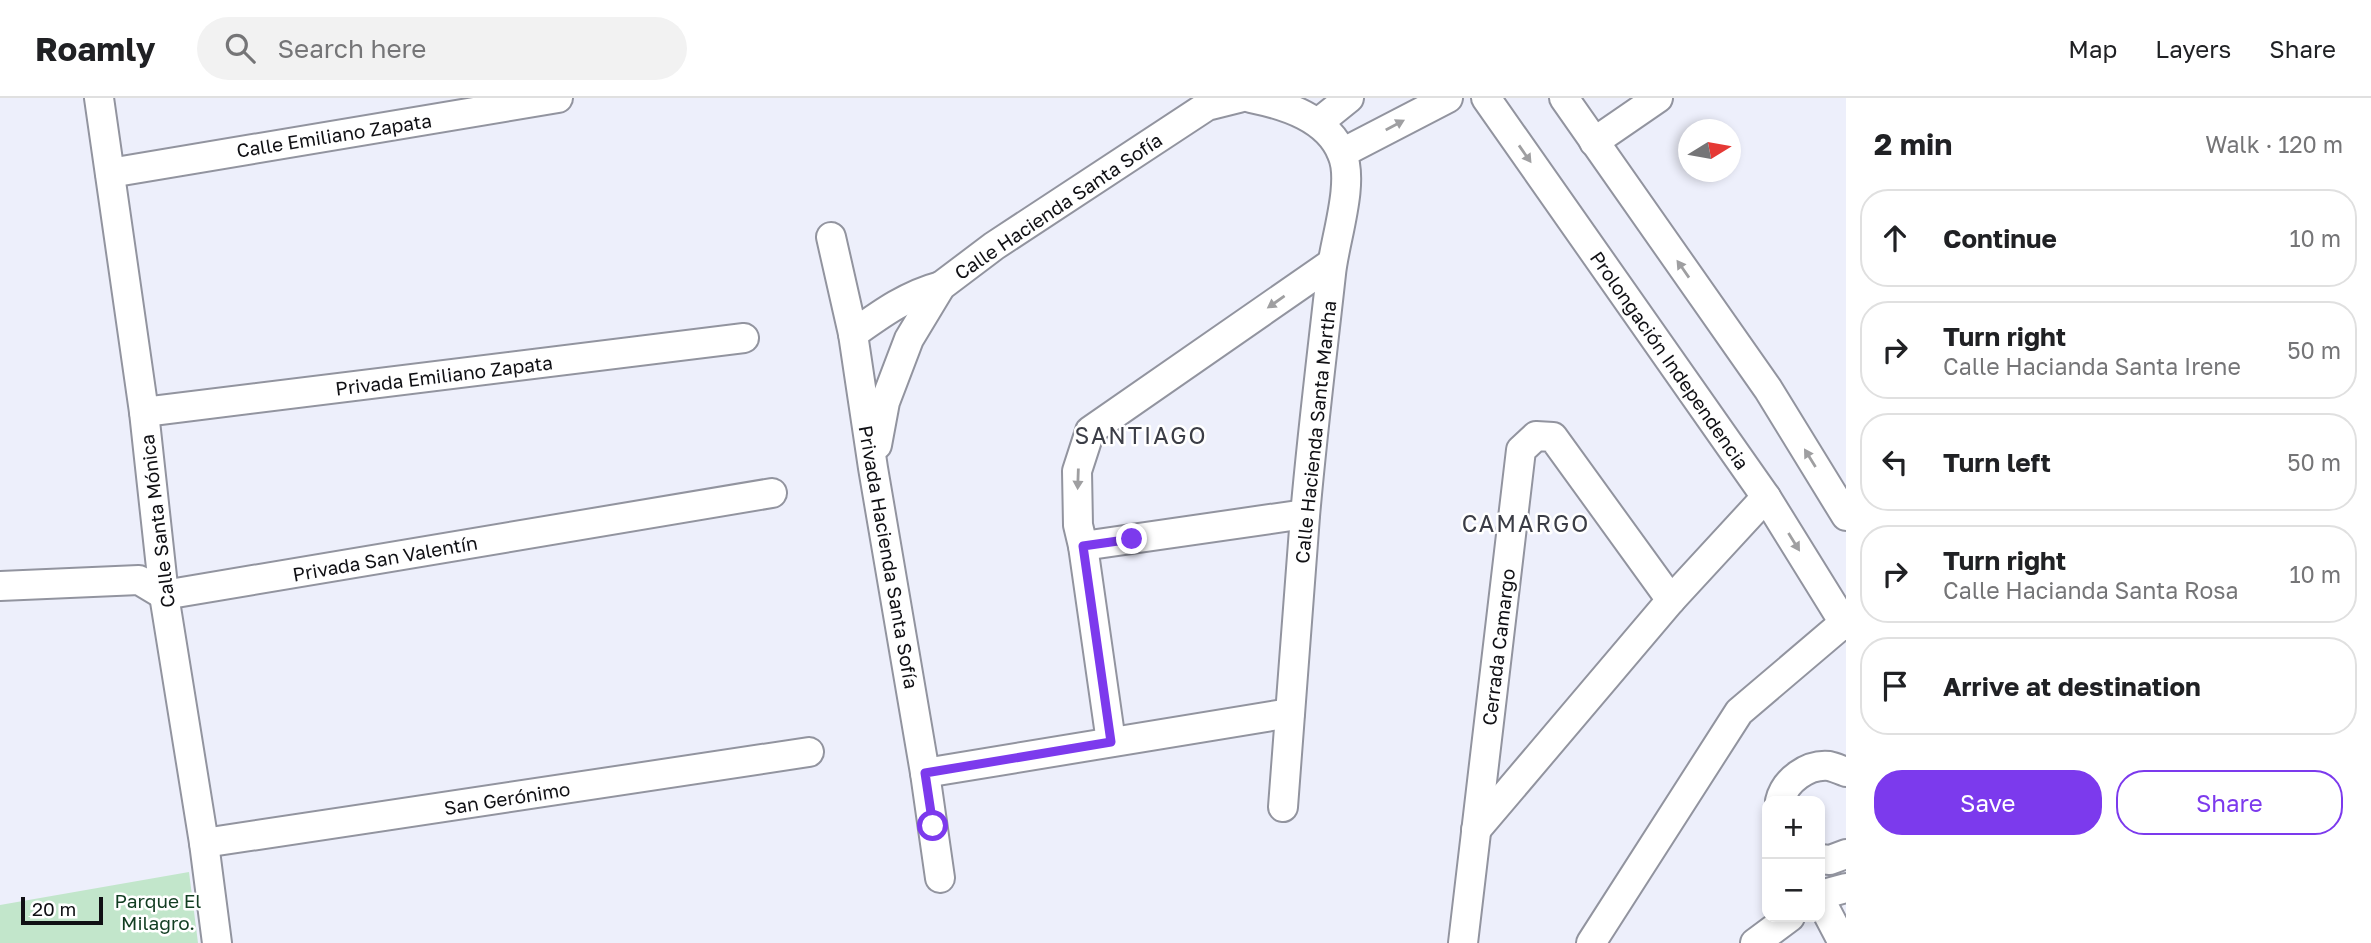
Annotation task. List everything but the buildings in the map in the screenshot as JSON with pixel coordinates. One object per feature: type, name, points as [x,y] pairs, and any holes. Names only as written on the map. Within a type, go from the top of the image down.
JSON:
[{"type":"street","name":"Calle Santa Mónica","points":[[99,98],[144,412],[164,595],[204,843],[217,943]]},
{"type":"street","name":"Calle Emiliano Zapata","points":[[110,173],[558,98]]},
{"type":"street","name":"Calle Hacienda Santa Sofía","points":[[873,468],[885,401],[909,339],[941,286],[994,246],[1208,106],[1239,98]]},
{"type":"street","points":[[1251,98],[1280,104],[1331,138]]},
{"type":"street","points":[[1331,138],[1349,98]]},
{"type":"street","points":[[1331,138],[1448,98]]},
{"type":"street","name":"Prolongación Independencia","points":[[1486,98],[1766,497],[1845,623]]},
{"type":"street","points":[[1564,98],[1768,389],[1846,516]]},
{"type":"street","points":[[1594,142],[1658,98]]},
{"type":"street","name":"Calle Hacienda Santa Martha","points":[[1283,807],[1305,514],[1332,263],[1346,173],[1331,138]]},
{"type":"street","name":"Privada Hacienda Santa Sofía","points":[[831,237],[853,334],[940,878]]},
{"type":"street","points":[[1111,742],[1078,524],[1077,471],[1090,431],[1332,263]]},
{"type":"street","points":[[853,334],[907,298],[941,286]]},
{"type":"street","name":"Privada Emiliano Zapata","points":[[144,412],[744,338]]},
{"type":"street","name":"Cerrada Camargo","points":[[1463,943],[1521,450],[1536,436],[1553,437],[1671,600]]},
{"type":"street","name":"Privada San Valentín","points":[[164,595],[772,493]]},
{"type":"street","points":[[1476,830],[1671,600],[1766,497]]},
{"type":"street","points":[[1083,546],[1305,514]]},
{"type":"street","points":[[0,586],[139,580],[164,595]]},
{"type":"street","points":[[1591,943],[1739,712],[1845,623]]},
{"type":"street","points":[[925,773],[1290,713]]},
{"type":"street","name":"San Gerónimo","points":[[204,843],[809,752]]},
{"type":"street","points":[[1781,796],[1793,778],[1810,768],[1829,766],[1846,772]]},
{"type":"street","points":[[1825,859],[1846,854]]},
{"type":"street","points":[[1825,895],[1846,888]]},
{"type":"street","points":[[1825,907],[1843,943]]},
{"type":"street","points":[[1755,943],[1783,922]]},
{"type":"green space","name":"Parque El Milagro.","points":[[189,872],[198,943],[0,943],[0,905]]},
{"type":"district","name":"SANTIAGO","points":[[1141,435]]},
{"type":"district","name":"CAMARGO","points":[[1526,523]]},
{"type":"route","points":[[933,826],[925,773],[1111,742],[1083,546],[1132,539]]}]
